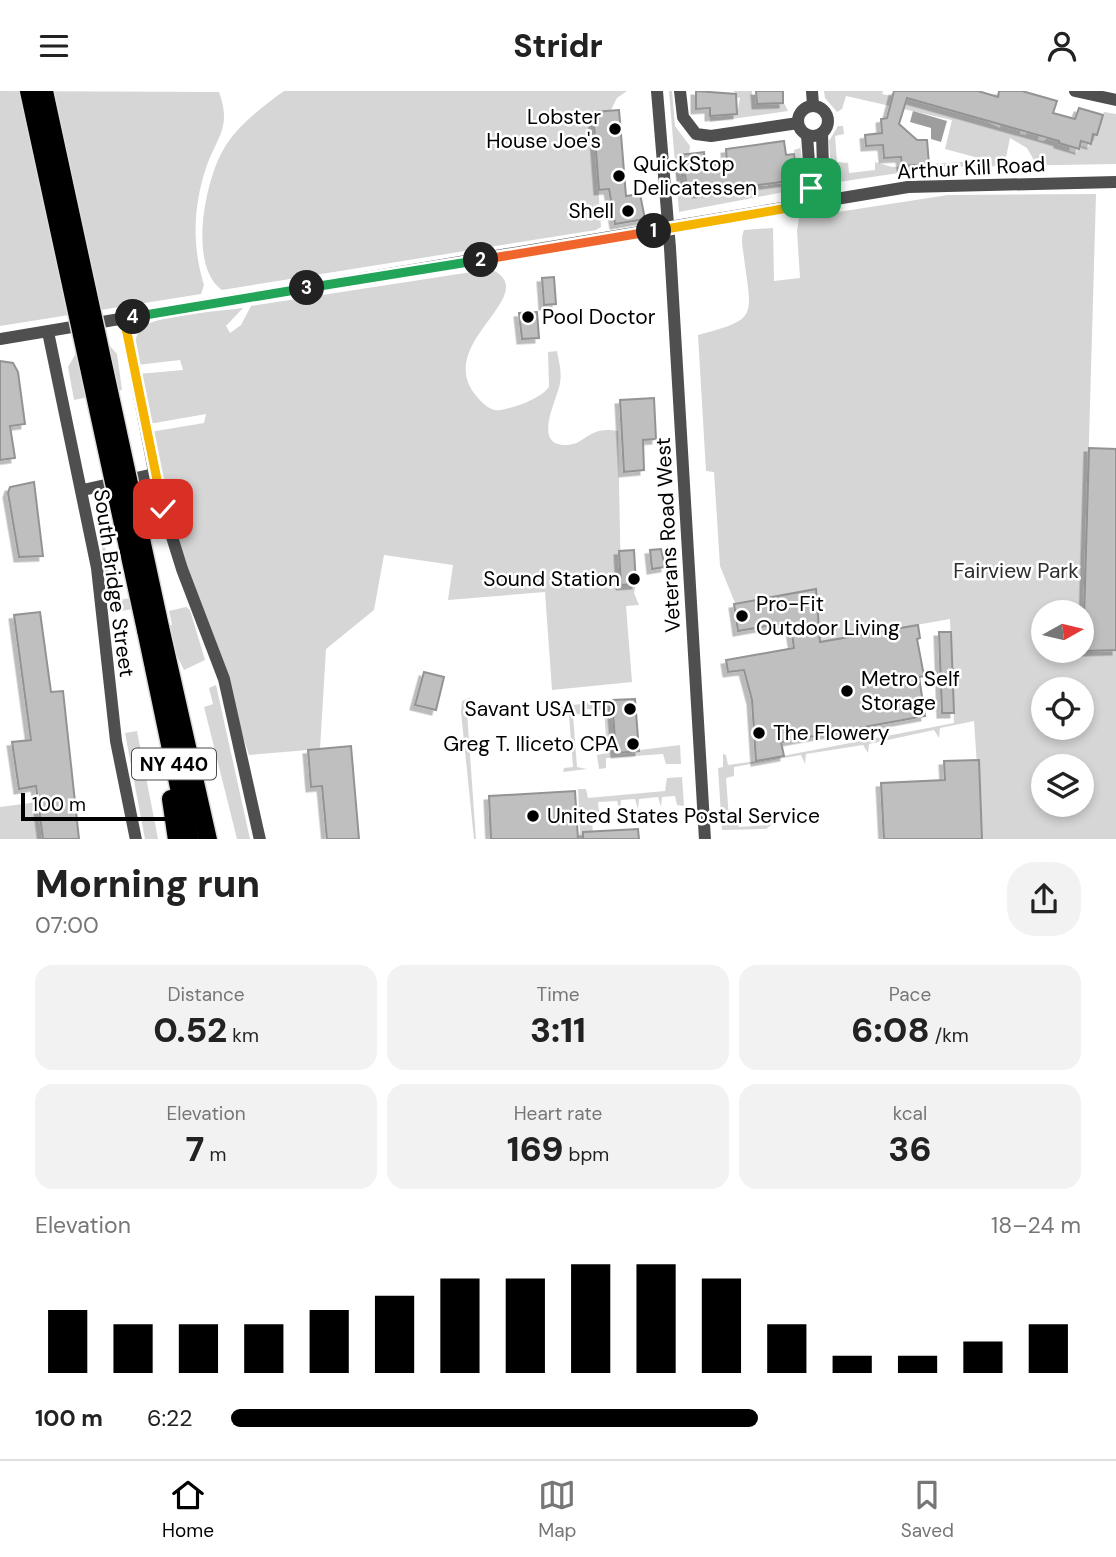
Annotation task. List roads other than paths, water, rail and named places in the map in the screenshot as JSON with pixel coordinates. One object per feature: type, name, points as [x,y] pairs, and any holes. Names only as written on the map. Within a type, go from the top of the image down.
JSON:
[{"type":"highway","name":"NY 440","points":[[29,91],[153,629],[208,839]]},
{"type":"highway","name":"NY 440","points":[[44,91],[153,629],[158,688],[190,839]]},
{"type":"highway","points":[[158,688],[177,839]]},
{"type":"highway","points":[[195,783],[215,839]]},
{"type":"street","name":"Veterans Road West","points":[[657,91],[668,229],[705,839]]},
{"type":"street","points":[[680,91],[683,117],[696,134],[711,136],[798,123],[815,134],[822,174],[818,203]]},
{"type":"street","points":[[812,91],[813,106]]},
{"type":"street","points":[[1075,91],[1116,100]]},
{"type":"street","points":[[798,123],[801,111],[813,106],[822,109],[828,117],[827,126],[815,134]]},
{"type":"street","points":[[815,134],[818,203]]},
{"type":"street","name":"Arthur Kill Road","points":[[0,339],[946,184],[1116,182]]},
{"type":"street","points":[[124,318],[154,474],[182,569],[224,679],[260,839]]},
{"type":"street","name":"South Bridge Street","points":[[48,332],[83,490],[97,568],[116,741],[136,839]]},
{"type":"street","points":[[83,490],[154,474]]},
{"type":"place","name":"Lobster House Joe's","points":[[615,129]]},
{"type":"place","name":"QuickStop Delicatessen","points":[[619,176]]},
{"type":"place","name":"Shell","points":[[628,211]]},
{"type":"place","name":"Pool Doctor","points":[[528,317]]},
{"type":"place","name":"Sound Station","points":[[634,579]]},
{"type":"place","name":"Pro-Fit Outdoor Living","points":[[742,616]]},
{"type":"place","name":"Metro Self Storage","points":[[847,691]]},
{"type":"place","name":"Savant USA LTD","points":[[630,709]]},
{"type":"place","name":"The Flowery","points":[[759,733]]},
{"type":"place","name":"Greg T. Iliceto CPA","points":[[633,744]]},
{"type":"place","name":"United States Postal Service","points":[[533,816]]},
{"type":"park label","name":"Fairview Park","points":[[1016,571]]}]
